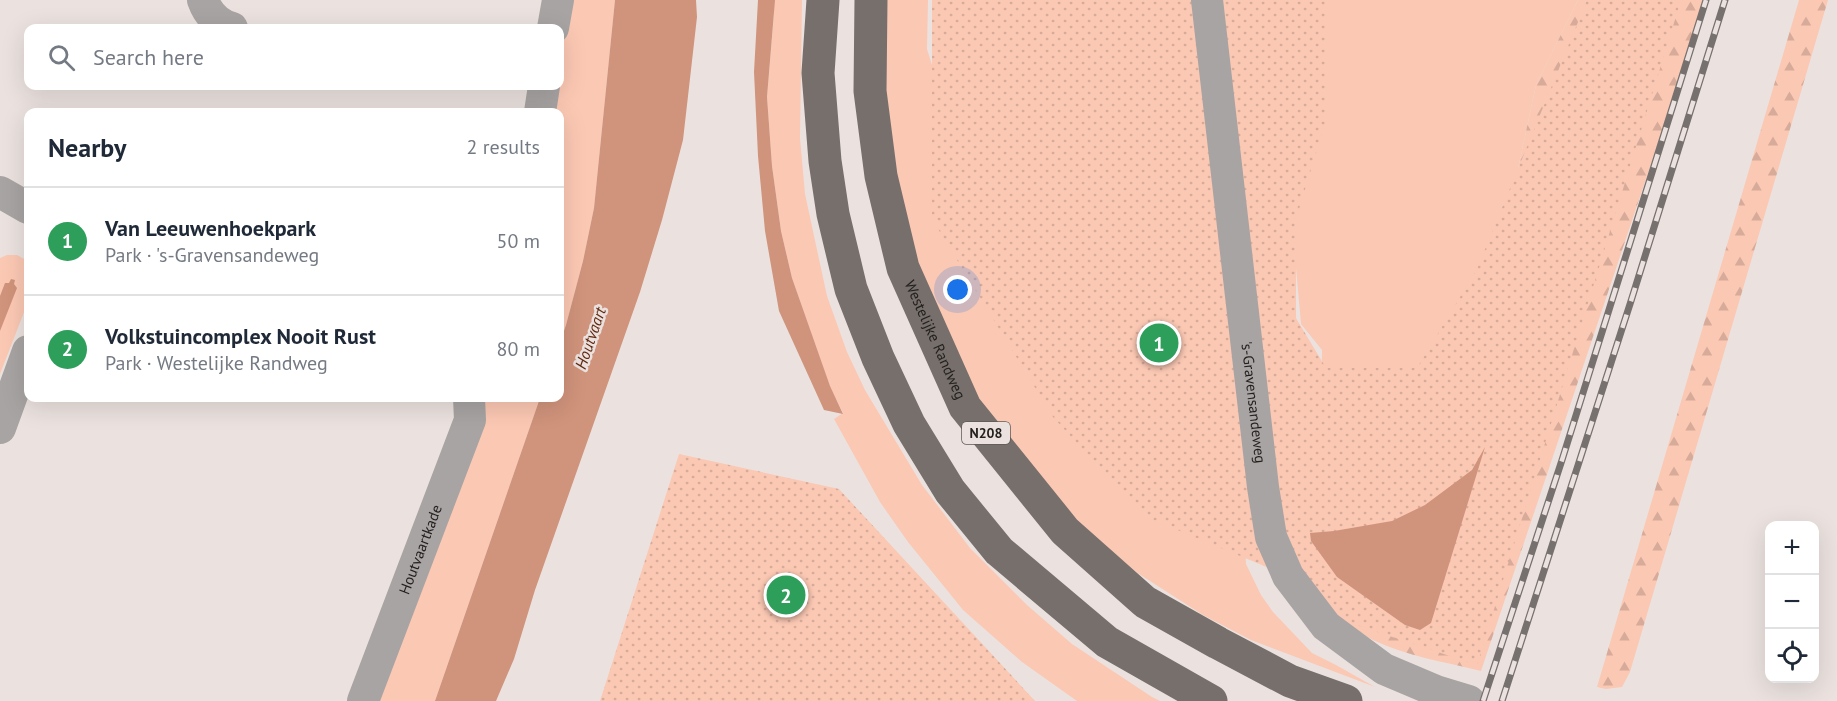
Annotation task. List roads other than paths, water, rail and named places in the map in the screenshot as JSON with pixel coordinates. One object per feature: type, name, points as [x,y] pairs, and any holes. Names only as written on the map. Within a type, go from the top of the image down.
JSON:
[{"type":"main road","points":[[823,0],[818,73],[825,161],[833,214],[851,289],[878,358],[909,424],[950,491],[999,551],[1107,642],[1211,701]]},
{"type":"main road","name":"Westelijke Randweg","points":[[871,0],[870,91],[881,176],[903,268],[965,407],[1065,531],[1145,602],[1290,681],[1346,701]]},
{"type":"street","points":[[203,0],[207,12],[223,24]]},
{"type":"street","points":[[555,24],[558,0]]},
{"type":"street","name":"'s-Gravensandeweg","points":[[1206,0],[1263,488],[1271,537],[1288,576],[1326,626],[1384,669],[1436,691],[1469,701]]},
{"type":"street","points":[[541,108],[543,90]]},
{"type":"street","points":[[0,192],[24,206]]},
{"type":"street","points":[[0,428],[24,362]]},
{"type":"street","name":"Houtvaartkade","points":[[363,701],[470,420],[470,402]]},
{"type":"water","name":"Houtvaart","points":[[615,0],[696,0],[697,17],[683,140],[662,220],[640,292],[535,590],[514,659],[496,701],[435,701],[539,402],[564,402],[564,331],[583,261],[594,208]]},
{"type":"water","points":[[758,0],[775,0],[767,97],[772,166],[781,231],[792,278],[830,386],[843,414],[824,410],[779,311],[765,231],[758,156],[754,72]]},
{"type":"water","points":[[11,279],[15,280],[14,284],[17,288],[0,331],[0,296],[5,283],[9,283]]},
{"type":"water","points":[[1485,447],[1431,623],[1420,630],[1405,625],[1337,577],[1311,541],[1310,533],[1392,521],[1425,505],[1472,470]]},
{"type":"railway","points":[[1483,701],[1562,460],[1706,0]]},
{"type":"railway","points":[[1502,701],[1725,0]]},
{"type":"place","name":"Van Leeuwenhoekpark","points":[[1159,343]]},
{"type":"place","name":"Volkstuincomplex Nooit Rust","points":[[786,595]]}]
